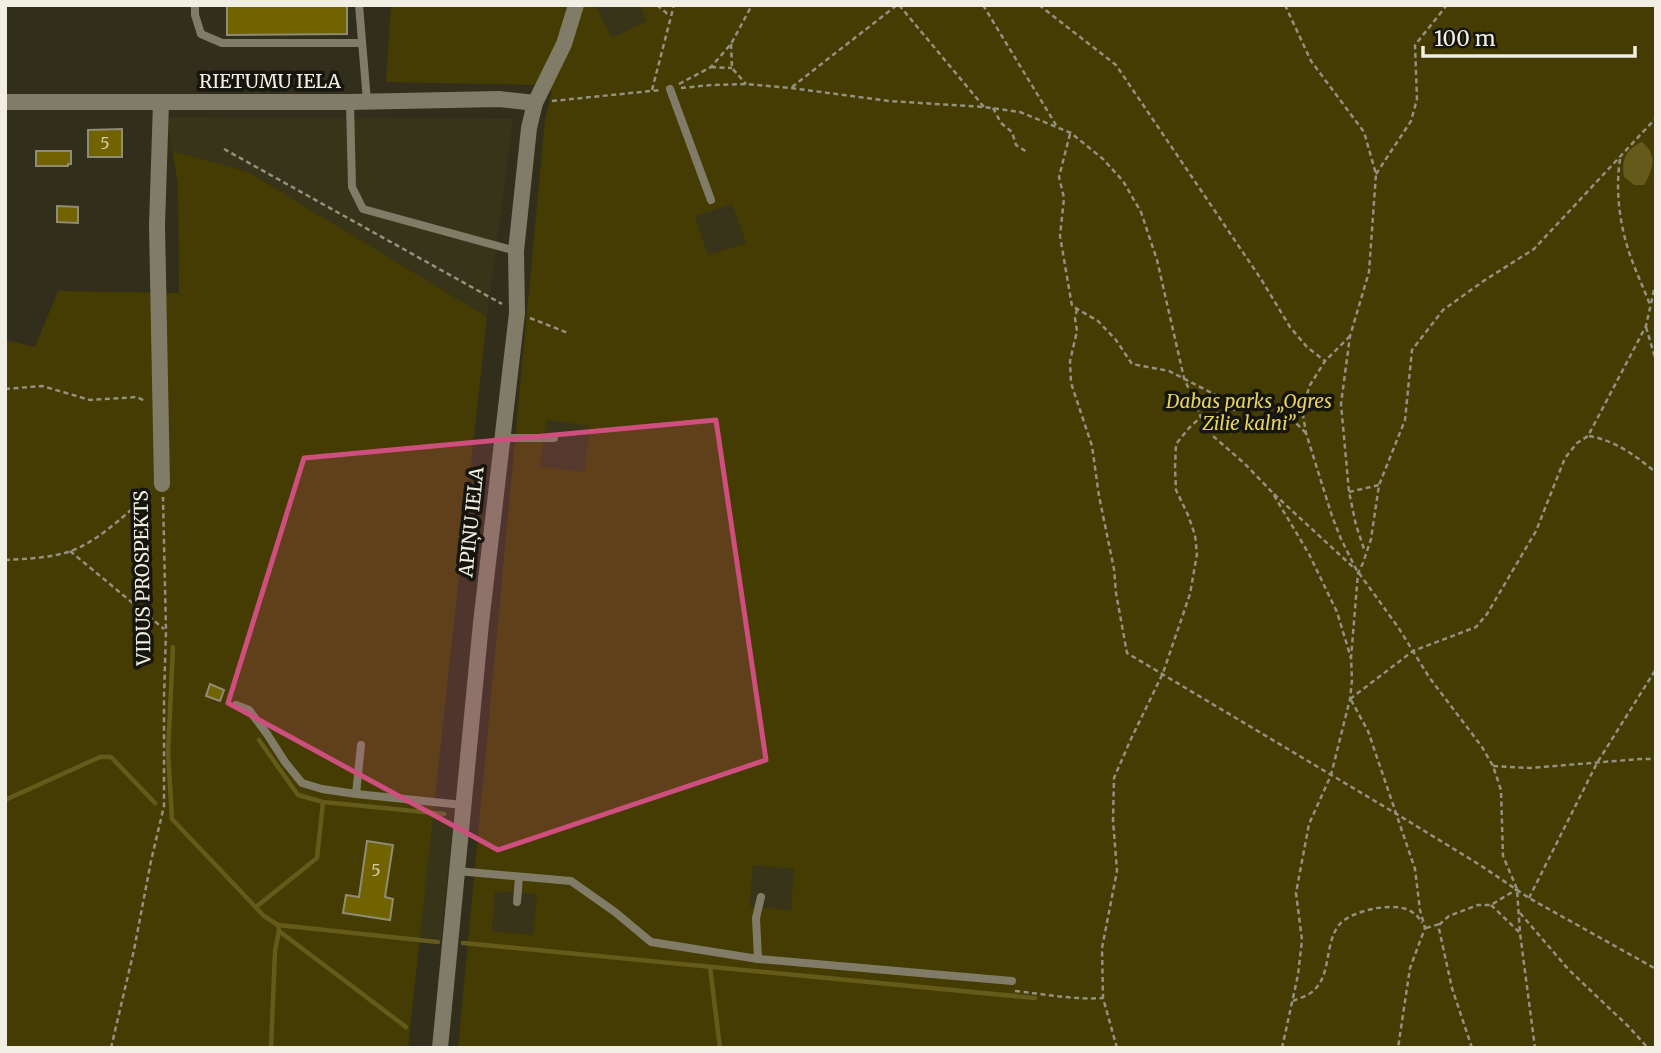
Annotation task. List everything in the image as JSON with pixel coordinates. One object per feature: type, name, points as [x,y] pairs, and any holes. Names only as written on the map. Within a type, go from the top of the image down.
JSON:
[{"type":"street","name":"APIŅU IELA","points":[[440,1048],[501,438],[517,313],[516,251],[529,128],[535,103],[564,44],[576,5]]},
{"type":"street","name":"RIETUMU IELA","points":[[5,102],[499,99],[535,103]]},
{"type":"street","name":"VIDUS PROSPEKTS","points":[[161,102],[156,225],[162,484]]},
{"type":"lane","points":[[195,5],[201,34],[222,43],[362,43]]},
{"type":"lane","points":[[359,5],[368,101]]},
{"type":"lane","points":[[670,89],[711,200]]},
{"type":"lane","points":[[350,102],[352,187],[363,209],[516,251]]},
{"type":"lane","points":[[501,438],[554,438]]},
{"type":"lane","points":[[236,705],[249,710],[302,783],[356,794],[463,805]]},
{"type":"lane","points":[[356,794],[360,745]]},
{"type":"lane","points":[[457,871],[571,881],[651,942],[758,959],[1012,981]]},
{"type":"lane","points":[[517,902],[519,877]]},
{"type":"lane","points":[[758,959],[756,918],[761,897]]},
{"type":"path","points":[[657,5],[670,16]]},
{"type":"path","points":[[652,90],[674,5]]},
{"type":"path","points":[[670,89],[710,67],[731,44],[752,5]]},
{"type":"path","points":[[791,88],[898,5],[984,107]]},
{"type":"path","points":[[983,5],[1056,126]]},
{"type":"path","points":[[1039,5],[1116,65],[1261,279],[1290,327],[1307,347],[1325,361]]},
{"type":"path","points":[[1285,5],[1311,61],[1364,132],[1376,174],[1369,272],[1350,336],[1341,404],[1349,492],[1365,554]]},
{"type":"path","points":[[1376,174],[1412,121],[1417,99],[1415,45],[1447,5]]},
{"type":"path","points":[[731,44],[732,68],[746,84]]},
{"type":"path","points":[[710,67],[732,68]]},
{"type":"path","points":[[535,103],[652,90],[746,84],[889,101],[1020,112],[1071,133],[1103,159],[1123,181],[1140,212],[1157,260],[1184,378],[1201,417],[1213,436],[1357,571]]},
{"type":"path","points":[[993,108],[1001,123],[1012,132],[1016,145],[1027,152]]},
{"type":"path","points":[[1282,1048],[1298,975],[1302,940],[1296,893],[1309,824],[1331,775],[1350,699],[1357,571],[1363,563],[1371,539],[1379,485],[1405,420],[1412,351],[1443,310],[1534,249],[1656,118]]},
{"type":"path","points":[[1071,133],[1059,177],[1064,198],[1060,236],[1072,306],[1098,321],[1116,340],[1132,365],[1169,371],[1241,408]]},
{"type":"path","points":[[224,149],[517,313],[568,333]]},
{"type":"path","points":[[1621,157],[1617,179],[1619,206],[1631,258],[1650,304]]},
{"type":"path","points":[[1350,699],[1413,651],[1476,627],[1536,531],[1565,458],[1577,443],[1588,436],[1646,326],[1656,281]]},
{"type":"path","points":[[1077,309],[1077,331],[1070,361],[1071,383],[1093,446],[1099,496],[1127,653],[1480,864],[1529,898],[1656,969]]},
{"type":"path","points":[[1646,326],[1656,361]]},
{"type":"path","points":[[1350,336],[1325,361],[1310,385],[1303,409],[1306,433],[1332,516],[1357,571],[1493,766],[1501,790],[1503,856],[1517,889],[1535,1048]]},
{"type":"path","points":[[5,389],[41,386],[90,400],[137,397],[160,408]]},
{"type":"path","points":[[1117,1048],[1103,998],[1102,948],[1117,871],[1113,820],[1114,778],[1163,674],[1190,594],[1197,554],[1195,535],[1176,490],[1176,444],[1201,417],[1241,408],[1289,416],[1306,433]]},
{"type":"path","points":[[1588,436],[1611,442],[1656,473]]},
{"type":"path","points":[[5,560],[29,559],[70,551],[98,537],[162,484]]},
{"type":"path","name":"VIDUS PROSPEKTS","points":[[111,1048],[164,806],[163,697],[166,631],[162,484]]},
{"type":"path","points":[[1349,492],[1379,485]]},
{"type":"path","points":[[1272,492],[1309,554],[1337,612],[1351,658]]},
{"type":"path","points":[[70,551],[166,631]]},
{"type":"path","points":[[1529,898],[1597,763],[1656,669]]},
{"type":"path","points":[[1350,699],[1368,731],[1415,869],[1425,928],[1410,968],[1398,1048]]},
{"type":"path","points":[[1493,766],[1530,768],[1656,760]]},
{"type":"path","points":[[1425,928],[1440,924],[1449,916],[1478,905],[1491,905],[1517,889]]},
{"type":"path","points":[[1491,905],[1520,933]]},
{"type":"path","points":[[1293,1001],[1313,991],[1320,982],[1335,932],[1340,924],[1359,912],[1404,908],[1417,915],[1425,928]]},
{"type":"path","points":[[1519,912],[1569,970],[1648,1048]]},
{"type":"path","points":[[1440,924],[1452,988],[1472,1048]]},
{"type":"path","points":[[998,980],[998,990],[1083,999],[1103,998]]},
{"type":"highlighted area","points":[[716,420],[766,760],[498,850],[228,703],[304,458]]},
{"type":"shaded area","points":[[595,5],[640,5],[648,21],[612,38]]},
{"type":"shaded area","points":[[166,117],[513,119],[487,317],[248,172],[172,151]]},
{"type":"shaded area","points":[[1642,142],[1652,157],[1652,168],[1644,185],[1634,185],[1624,177],[1623,165],[1628,152]]},
{"type":"shaded area","points":[[732,204],[746,243],[708,255],[695,216]]},
{"type":"shaded area","points":[[547,419],[590,426],[584,472],[540,466]]},
{"type":"shaded area","points":[[336,797],[454,808],[441,939],[324,928]]},
{"type":"shaded area","points":[[753,865],[795,869],[791,910],[750,906]]},
{"type":"shaded area","points":[[495,890],[537,894],[533,935],[492,931]]},
{"type":"green space","name":"Dabas parks „Ogres Zilie kalni”","points":[[391,5],[595,5],[612,38],[647,21],[640,5],[1656,5],[1656,1048],[458,1048],[545,120],[552,91],[534,85],[386,82]],"holes":[[[732,204],[746,243],[708,255],[695,216]],[[547,420],[590,426],[584,472],[540,466]],[[753,865],[794,869],[791,910],[750,906]],[[495,891],[537,894],[533,935],[492,931]]]},
{"type":"green space","points":[[172,151],[248,172],[487,317],[408,1048],[5,1048],[5,340],[35,347],[58,291],[179,293],[178,183]]},
{"type":"building","points":[[227,5],[347,5],[347,34],[227,35]]},
{"type":"building","points":[[122,129],[122,157],[88,157],[88,130]]},
{"type":"building","points":[[36,151],[71,151],[71,164],[36,166]]},
{"type":"building","points":[[57,206],[78,207],[78,223],[57,222]]},
{"type":"building","points":[[210,684],[224,690],[220,701],[206,696]]},
{"type":"building","points":[[367,841],[393,845],[385,897],[393,899],[390,920],[343,913],[346,895],[359,897]]},
{"type":"waterway","points":[[173,647],[168,752],[172,819],[264,916],[278,925],[438,942]]},
{"type":"waterway","points":[[259,740],[298,795],[323,802],[444,814]]},
{"type":"waterway","points":[[5,800],[100,757],[111,757],[155,803]]},
{"type":"waterway","points":[[256,907],[317,858],[323,802]]},
{"type":"waterway","points":[[278,925],[279,931],[406,1027]]},
{"type":"waterway","points":[[271,1048],[275,951],[279,931]]},
{"type":"waterway","points":[[463,943],[1035,998]]},
{"type":"waterway","points":[[710,967],[720,1048]]}]
